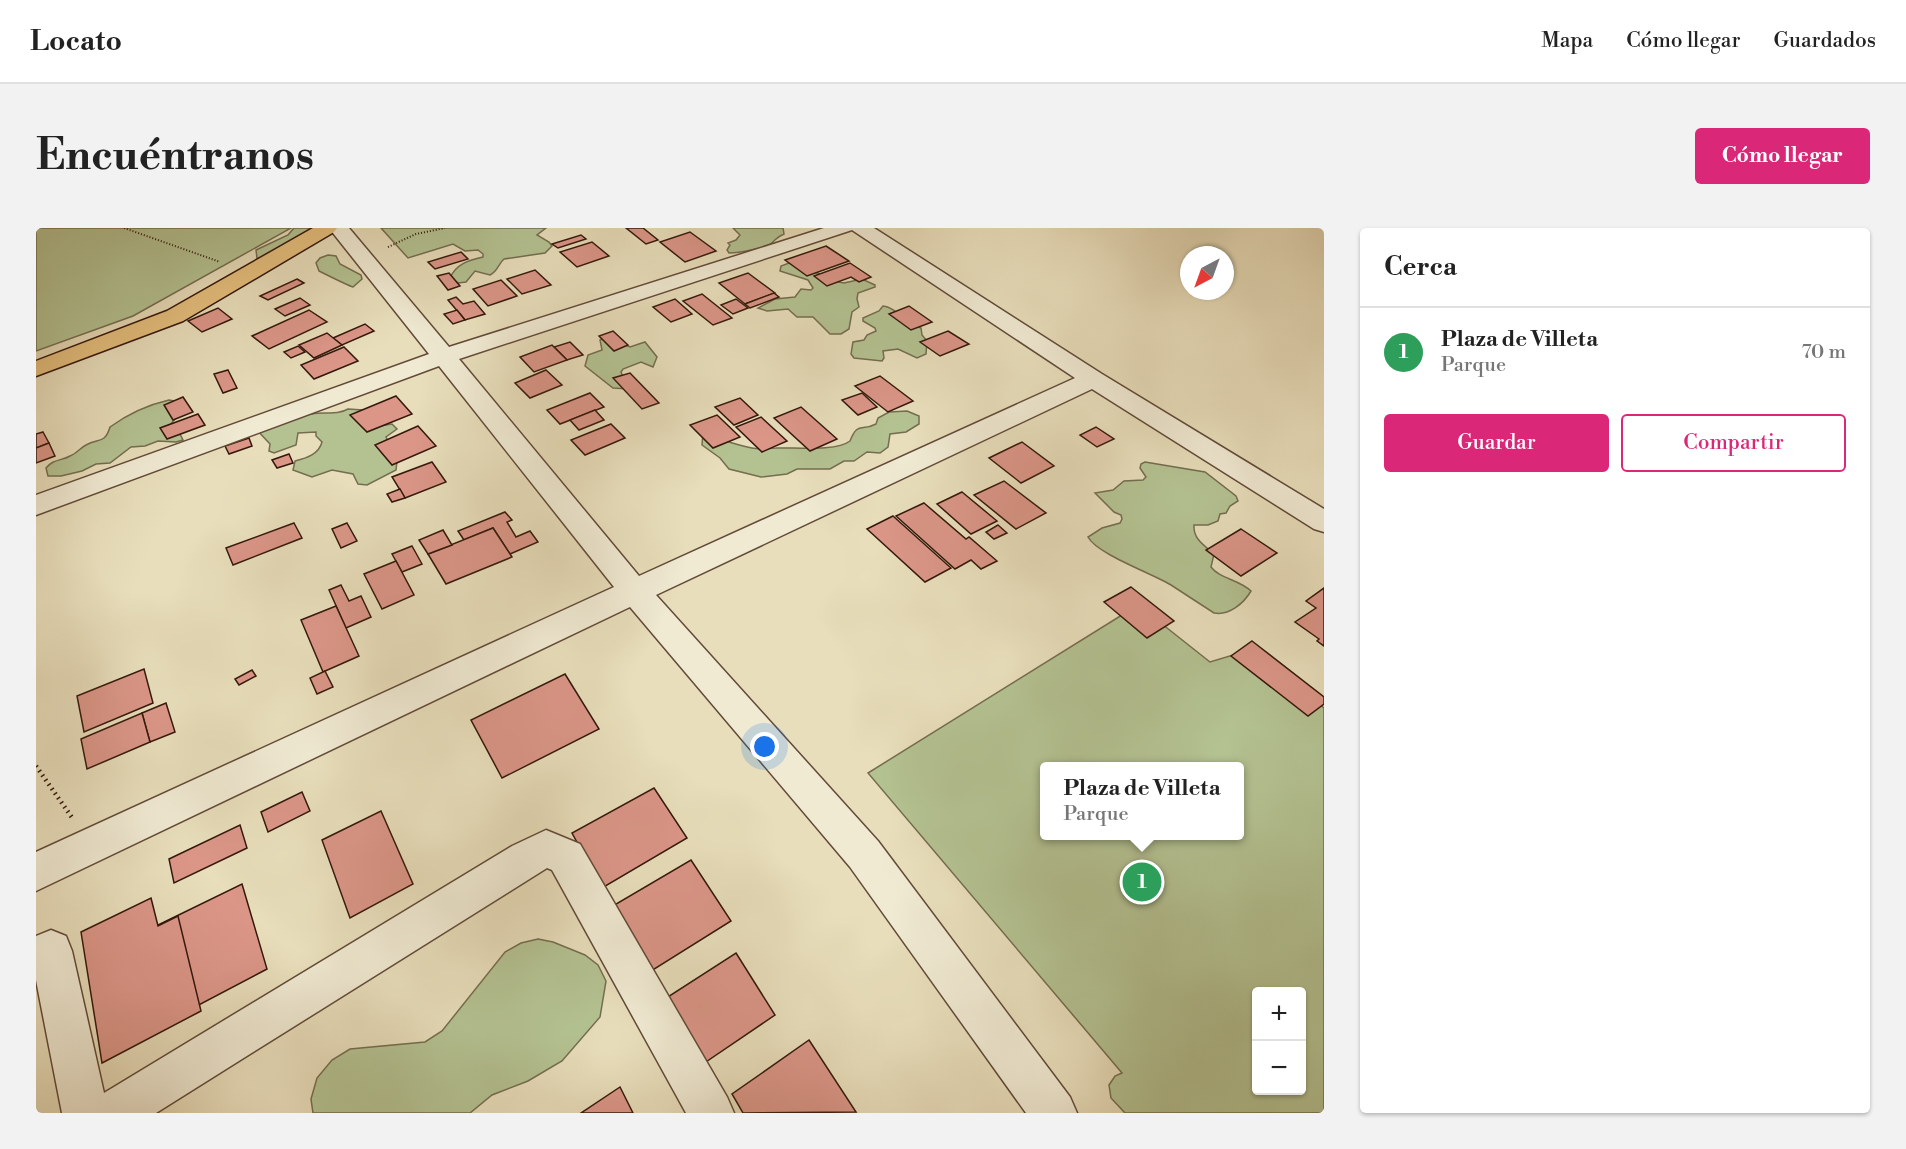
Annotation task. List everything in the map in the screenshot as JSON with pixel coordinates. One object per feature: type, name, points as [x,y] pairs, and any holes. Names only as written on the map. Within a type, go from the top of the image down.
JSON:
[{"type":"main road","points":[[36,369],[175,316],[327,228]]},
{"type":"street","points":[[339,228],[634,591],[864,854],[1054,1113]]},
{"type":"street","points":[[36,505],[445,356],[844,228]]},
{"type":"street","points":[[861,228],[1093,379],[1324,522]]},
{"type":"street","points":[[36,872],[90,844],[1093,379]]},
{"type":"street","points":[[114,1113],[546,848],[566,857],[711,1113]]},
{"type":"street","points":[[51,951],[85,1113]]},
{"type":"path","points":[[124,228],[250,273]]},
{"type":"path","points":[[382,281],[379,262],[387,248],[416,234],[445,228]]},
{"type":"path","points":[[36,766],[90,844]]},
{"type":"green space","points":[[36,228],[291,228],[133,316],[36,351]]},
{"type":"green space","points":[[294,228],[311,228],[302,235],[289,259],[280,261],[257,258],[256,250],[288,235]]},
{"type":"green space","points":[[381,228],[546,228],[537,235],[552,246],[545,253],[504,259],[490,275],[475,271],[466,282],[458,283],[450,278],[453,273],[464,263],[483,257],[478,250],[465,251],[453,244],[408,258]]},
{"type":"green space","points":[[733,228],[783,228],[784,234],[765,246],[729,253],[728,243],[736,240],[740,235]]},
{"type":"green space","points":[[328,255],[336,256],[340,264],[361,275],[362,279],[353,287],[319,271],[316,263],[320,258]]},
{"type":"green space","points":[[789,263],[833,281],[844,283],[862,279],[875,287],[858,293],[859,307],[852,312],[849,329],[841,334],[830,334],[813,317],[797,317],[788,309],[767,311],[758,308],[775,299],[795,297],[801,289],[811,290],[813,288],[808,280],[780,271],[781,266]]},
{"type":"green space","points":[[883,306],[892,309],[910,323],[921,328],[922,335],[927,341],[926,354],[917,358],[898,349],[883,351],[882,361],[854,358],[851,354],[853,342],[864,340],[867,335],[876,331],[863,321],[863,318],[879,311]]},
{"type":"green space","points":[[606,337],[630,347],[645,342],[657,357],[653,367],[641,362],[623,369],[621,372],[628,389],[613,388],[585,366],[588,355],[602,350],[600,340]]},
{"type":"green space","points":[[169,400],[179,402],[180,413],[170,425],[178,430],[183,440],[158,441],[145,446],[131,447],[110,463],[96,464],[82,471],[61,476],[48,476],[46,468],[51,463],[104,438],[110,427],[131,414]]},
{"type":"green space","points":[[348,409],[363,410],[380,426],[392,424],[397,429],[386,437],[397,461],[396,470],[367,485],[358,484],[353,474],[332,470],[312,477],[293,470],[295,461],[312,455],[318,450],[322,442],[316,436],[316,432],[298,433],[296,445],[274,453],[269,451],[270,444],[257,430],[308,412],[312,414],[335,413]]},
{"type":"green space","points":[[907,411],[919,416],[919,424],[906,432],[890,434],[888,447],[880,453],[867,452],[854,461],[844,461],[830,469],[797,469],[787,474],[761,477],[729,469],[720,458],[702,445],[703,433],[755,449],[835,447],[850,441],[855,431],[876,424],[878,418],[889,412]]},
{"type":"green space","points":[[1145,462],[1205,472],[1236,496],[1238,501],[1230,506],[1226,513],[1220,514],[1218,521],[1208,525],[1194,525],[1194,530],[1197,538],[1214,554],[1211,567],[1219,574],[1251,591],[1236,608],[1225,613],[1214,613],[1171,585],[1102,550],[1088,537],[1102,528],[1120,523],[1122,519],[1121,515],[1114,512],[1095,493],[1113,490],[1124,481],[1143,480],[1146,477],[1140,468]]},
{"type":"green space","points":[[1138,605],[1210,662],[1233,655],[1305,692],[1324,708],[1324,1113],[1125,1113],[1111,1098],[1109,1085],[1115,1076],[1122,1073],[868,773]]},
{"type":"green space","points":[[538,939],[553,942],[585,955],[598,965],[606,981],[600,1017],[562,1061],[528,1081],[492,1095],[470,1113],[313,1113],[311,1099],[317,1078],[332,1060],[350,1049],[425,1042],[442,1031],[505,952],[521,943]]},
{"type":"building","points":[[626,228],[643,228],[658,240],[646,244]]},
{"type":"building","points":[[690,232],[716,251],[685,262],[660,242]]},
{"type":"building","points":[[581,235],[586,239],[558,248],[552,244]]},
{"type":"building","points":[[592,242],[609,256],[577,267],[560,252]]},
{"type":"building","points":[[826,246],[849,261],[807,276],[785,260]]},
{"type":"building","points":[[461,252],[468,259],[435,269],[428,262]]},
{"type":"building","points":[[850,263],[871,277],[859,282],[851,277],[827,286],[814,276]]},
{"type":"building","points":[[535,270],[551,285],[522,294],[507,279]]},
{"type":"building","points":[[449,273],[460,286],[448,290],[437,276]]},
{"type":"building","points":[[748,273],[775,293],[745,304],[719,283]]},
{"type":"building","points":[[297,279],[304,283],[268,300],[260,296]]},
{"type":"building","points":[[501,280],[517,296],[488,306],[473,289]]},
{"type":"building","points":[[774,293],[779,297],[750,308],[745,304]]},
{"type":"building","points":[[702,294],[732,318],[713,325],[683,301]]},
{"type":"building","points":[[456,297],[463,304],[474,301],[485,314],[465,320],[448,300]]},
{"type":"building","points":[[300,298],[310,305],[285,316],[275,309]]},
{"type":"building","points":[[675,299],[692,314],[671,322],[653,307]]},
{"type":"building","points":[[736,299],[748,308],[733,314],[721,305]]},
{"type":"building","points":[[909,306],[932,322],[911,330],[889,314]]},
{"type":"building","points":[[218,308],[232,319],[202,332],[188,321]]},
{"type":"building","points":[[309,310],[327,322],[269,349],[252,336]]},
{"type":"building","points":[[457,310],[465,320],[453,324],[444,314]]},
{"type":"building","points":[[365,324],[374,331],[342,345],[333,338]]},
{"type":"building","points":[[613,331],[628,345],[614,351],[599,336]]},
{"type":"building","points":[[948,331],[969,344],[940,356],[920,342]]},
{"type":"building","points":[[327,333],[342,345],[314,358],[299,345]]},
{"type":"building","points":[[570,342],[583,355],[567,360],[554,347]]},
{"type":"building","points":[[552,345],[567,360],[534,372],[520,357]]},
{"type":"building","points":[[298,346],[305,352],[291,358],[284,352]]},
{"type":"building","points":[[344,347],[358,361],[314,379],[301,365]]},
{"type":"building","points":[[228,370],[237,388],[223,393],[214,374]]},
{"type":"building","points":[[546,370],[562,385],[530,398],[515,383]]},
{"type":"building","points":[[630,373],[659,403],[642,409],[613,378]]},
{"type":"building","points":[[880,376],[913,401],[888,412],[855,386]]},
{"type":"building","points":[[590,393],[604,407],[560,424],[547,410]]},
{"type":"building","points":[[862,393],[877,407],[858,415],[842,400]]},
{"type":"building","points":[[396,396],[412,414],[367,432],[350,415]]},
{"type":"building","points":[[183,397],[193,412],[173,420],[164,405]]},
{"type":"building","points":[[740,398],[758,415],[734,425],[715,407]]},
{"type":"building","points":[[801,407],[837,439],[810,451],[774,418]]},
{"type":"building","points":[[595,410],[604,420],[579,430],[570,420]]},
{"type":"building","points":[[198,414],[205,425],[167,439],[160,428]]},
{"type":"building","points":[[717,415],[740,437],[713,448],[690,425]]},
{"type":"building","points":[[761,417],[787,441],[762,452],[736,427]]},
{"type":"building","points":[[611,424],[625,438],[585,455],[571,440]]},
{"type":"building","points":[[418,426],[436,446],[392,465],[375,445]]},
{"type":"building","points":[[1096,427],[1114,439],[1097,447],[1080,435]]},
{"type":"building","points":[[43,432],[49,443],[36,448],[36,434]]},
{"type":"building","points":[[249,438],[252,446],[229,454],[225,446]]},
{"type":"building","points":[[1022,442],[1054,466],[1021,483],[989,458]]},
{"type":"building","points":[[49,443],[55,456],[36,463],[36,448]]},
{"type":"building","points":[[289,454],[293,463],[277,468],[272,460]]},
{"type":"building","points":[[432,462],[446,482],[405,498],[392,477]]},
{"type":"building","points":[[1004,481],[1046,513],[1016,529],[974,495]]},
{"type":"building","points":[[400,489],[405,498],[392,502],[387,494]]},
{"type":"building","points":[[962,492],[997,521],[971,534],[937,504]]},
{"type":"building","points":[[924,503],[966,539],[969,537],[997,561],[981,569],[971,560],[955,569],[896,516]]},
{"type":"building","points":[[505,512],[512,520],[507,522],[516,537],[530,531],[538,542],[510,554],[493,528],[464,540],[458,531]]},
{"type":"building","points":[[893,516],[951,568],[925,582],[867,529]]},
{"type":"building","points":[[294,523],[302,538],[233,565],[226,548]]},
{"type":"building","points":[[347,523],[357,541],[341,548],[332,529]]},
{"type":"building","points":[[998,525],[1007,533],[994,539],[986,532]]},
{"type":"building","points":[[493,528],[512,557],[446,584],[428,554]]},
{"type":"building","points":[[1241,529],[1277,553],[1241,576],[1206,550]]},
{"type":"building","points":[[443,530],[452,545],[428,554],[419,540]]},
{"type":"building","points":[[412,546],[422,564],[402,572],[392,554]]},
{"type":"building","points":[[396,561],[414,595],[382,609],[364,574]]},
{"type":"building","points":[[341,585],[349,601],[361,596],[371,617],[346,628],[329,590]]},
{"type":"building","points":[[1131,587],[1174,621],[1147,638],[1104,602]]},
{"type":"building","points":[[1324,588],[1324,646],[1317,641],[1319,639],[1295,622],[1316,608],[1306,601]]},
{"type":"building","points":[[336,606],[359,656],[323,672],[301,620]]},
{"type":"building","points":[[1252,641],[1324,697],[1324,704],[1308,716],[1231,656]]},
{"type":"building","points":[[144,669],[153,703],[84,732],[77,696]]},
{"type":"building","points":[[252,670],[256,676],[239,685],[235,679]]},
{"type":"building","points":[[325,671],[333,687],[317,694],[310,678]]},
{"type":"building","points":[[565,674],[599,729],[502,778],[471,720]]},
{"type":"building","points":[[166,703],[175,732],[150,742],[142,713]]},
{"type":"building","points":[[142,713],[150,742],[87,769],[81,739]]},
{"type":"building","points":[[654,788],[687,838],[602,888],[572,833]]},
{"type":"building","points":[[302,792],[310,811],[268,832],[261,812]]},
{"type":"building","points":[[381,811],[413,884],[350,918],[322,840]]},
{"type":"building","points":[[240,825],[247,848],[174,883],[169,859]]},
{"type":"building","points":[[691,860],[731,921],[648,973],[611,907]]},
{"type":"building","points":[[242,884],[267,969],[174,1018],[154,927]]},
{"type":"building","points":[[151,898],[158,926],[178,916],[201,1011],[102,1063],[81,932]]},
{"type":"building","points":[[736,953],[775,1015],[697,1068],[660,1002]]},
{"type":"building","points":[[809,1040],[856,1112],[743,1113],[732,1094]]},
{"type":"building","points":[[620,1087],[633,1113],[581,1113]]},
{"type":"place","name":"Plaza de Villeta","points":[[1142,882]]}]
